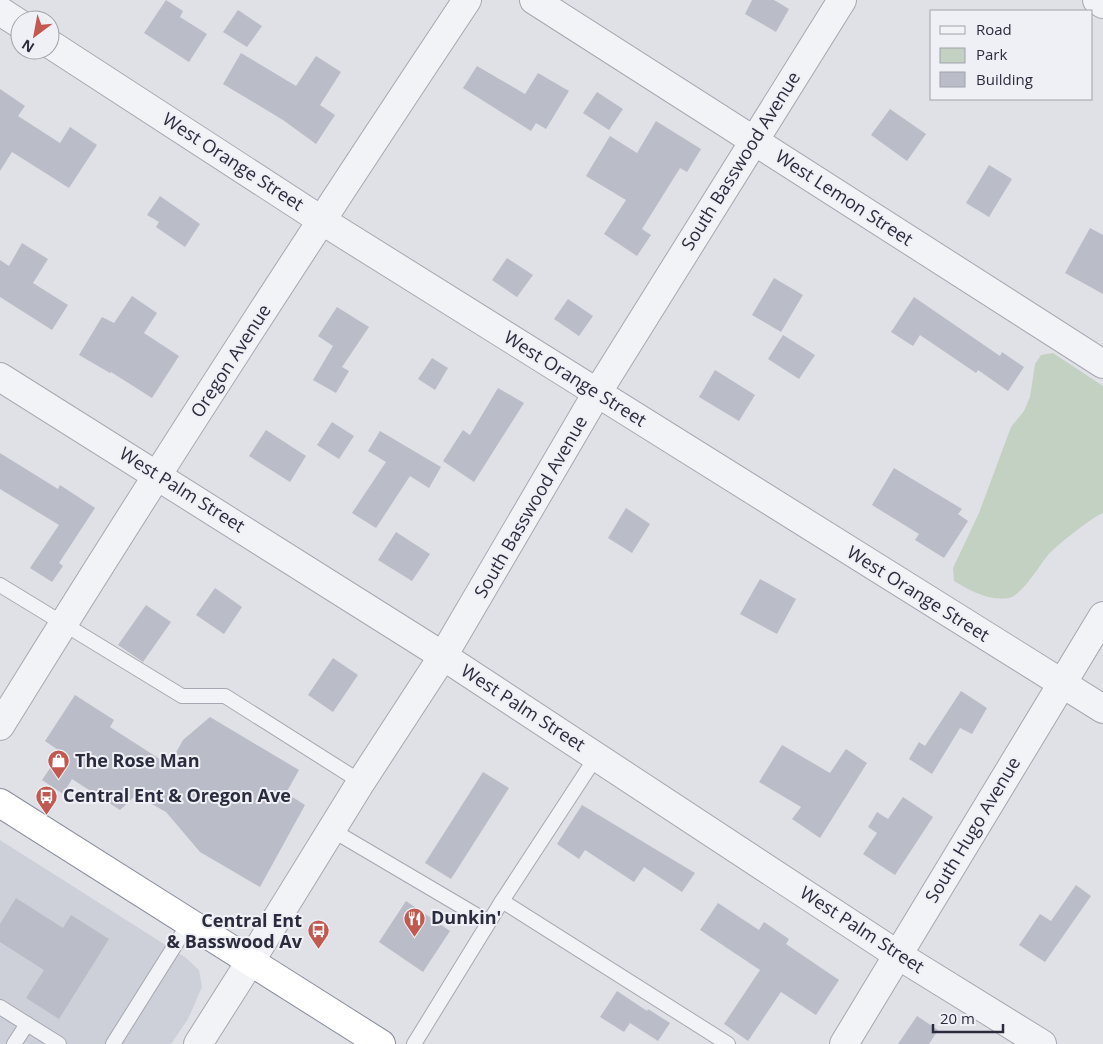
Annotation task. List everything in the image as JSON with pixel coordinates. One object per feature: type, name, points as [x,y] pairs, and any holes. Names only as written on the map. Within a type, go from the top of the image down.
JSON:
[{"type":"highway","points":[[0,802],[381,1044]]},
{"type":"street","name":"Oregon Avenue","points":[[0,726],[62,624],[321,220],[468,0]]},
{"type":"street","name":"West Lemon Street","points":[[534,0],[1103,364]]},
{"type":"street","name":"South Basswood Avenue","points":[[207,1041],[250,962],[361,782],[443,656],[597,393],[842,0]]},
{"type":"street","points":[[1097,0],[1103,4]]},
{"type":"street","name":"West Orange Street","points":[[60,50],[321,220],[1103,710]]},
{"type":"street","name":"West Palm Street","points":[[0,377],[443,656],[898,955],[1042,1044]]},
{"type":"street","name":"South Hugo Avenue","points":[[844,1044],[1103,616]]},
{"type":"lane","points":[[0,585],[182,696],[225,696],[361,782]]},
{"type":"lane","points":[[414,1044],[488,922],[596,757]]},
{"type":"lane","points":[[332,830],[488,922]]},
{"type":"lane","points":[[502,901],[728,1044]]},
{"type":"lane","points":[[113,1044],[189,923]]},
{"type":"lane","points":[[0,1007],[59,1044]]},
{"type":"lane","points":[[14,1044],[26,1024]]},
{"type":"shaded area","points":[[0,840],[186,958],[199,970],[202,987],[188,1019],[171,1044],[0,1044]]},
{"type":"green space","points":[[1053,353],[1103,386],[1103,513],[1083,526],[1052,551],[1025,586],[1014,596],[1001,599],[987,597],[973,592],[954,581],[953,568],[979,513],[1011,427],[1024,411],[1030,397],[1035,364],[1041,355]]},
{"type":"building","points":[[166,0],[183,11],[180,17],[207,34],[189,62],[144,33]]},
{"type":"building","points":[[752,0],[774,0],[789,9],[776,32],[745,14]]},
{"type":"building","points":[[238,10],[262,26],[247,47],[223,32]]},
{"type":"building","points":[[241,53],[296,86],[316,56],[341,72],[320,105],[335,115],[316,144],[283,120],[223,84]]},
{"type":"building","points":[[477,66],[525,94],[538,73],[569,91],[546,129],[536,123],[531,131],[463,88]]},
{"type":"building","points":[[0,89],[25,106],[18,116],[60,143],[70,127],[97,145],[69,188],[12,152],[0,171]]},
{"type":"building","points":[[597,92],[623,109],[609,130],[583,113]]},
{"type":"building","points":[[890,109],[926,134],[907,161],[871,135]]},
{"type":"building","points":[[656,121],[701,149],[687,172],[680,168],[642,229],[651,235],[637,256],[604,234],[626,200],[586,176],[610,136],[637,153]]},
{"type":"building","points":[[989,165],[1012,179],[989,217],[966,203]]},
{"type":"building","points":[[160,196],[200,224],[185,247],[156,227],[159,222],[147,215]]},
{"type":"building","points":[[1090,228],[1103,235],[1103,294],[1065,273]]},
{"type":"building","points":[[22,243],[48,259],[33,283],[68,305],[52,330],[0,297],[0,260],[9,266]]},
{"type":"building","points":[[507,258],[533,275],[517,297],[492,280]]},
{"type":"building","points":[[774,278],[803,295],[781,332],[752,315]]},
{"type":"building","points":[[132,296],[157,313],[144,333],[179,356],[152,398],[111,372],[79,355],[102,317],[114,323]]},
{"type":"building","points":[[914,297],[1000,356],[1002,352],[1024,367],[1008,391],[978,370],[976,373],[920,335],[913,346],[891,332]]},
{"type":"building","points":[[568,299],[593,316],[579,336],[554,319]]},
{"type":"building","points":[[337,307],[369,327],[342,367],[349,371],[336,393],[313,380],[333,346],[318,336]]},
{"type":"building","points":[[783,335],[815,355],[799,379],[768,359]]},
{"type":"building","points":[[432,358],[448,368],[435,390],[418,379]]},
{"type":"building","points":[[715,370],[755,395],[739,421],[699,397]]},
{"type":"building","points":[[498,388],[524,403],[474,482],[443,461],[463,430],[470,435]]},
{"type":"building","points":[[332,422],[354,436],[339,459],[317,445]]},
{"type":"building","points":[[266,430],[306,456],[290,482],[249,456]]},
{"type":"building","points":[[380,431],[441,467],[429,488],[410,476],[376,528],[352,513],[386,462],[368,451]]},
{"type":"building","points":[[0,453],[58,489],[60,485],[95,508],[59,563],[63,566],[52,582],[30,568],[59,525],[0,489]]},
{"type":"building","points":[[894,468],[962,509],[958,514],[968,521],[944,558],[915,540],[919,534],[872,505]]},
{"type":"building","points":[[626,508],[650,524],[632,553],[608,538]]},
{"type":"building","points":[[396,532],[430,554],[412,581],[378,560]]},
{"type":"building","points":[[760,579],[796,599],[777,634],[740,614]]},
{"type":"building","points":[[215,588],[242,607],[224,634],[196,615]]},
{"type":"building","points":[[146,605],[171,622],[143,662],[118,645]]},
{"type":"building","points":[[333,658],[358,675],[333,712],[308,695]]},
{"type":"building","points":[[961,691],[987,708],[972,734],[960,728],[932,774],[909,759],[919,742],[925,746]]},
{"type":"building","points":[[75,695],[114,720],[110,727],[169,765],[183,740],[210,717],[299,770],[286,793],[305,805],[260,887],[200,852],[166,812],[136,795],[120,810],[72,779],[63,794],[42,780],[61,752],[45,741]]},
{"type":"building","points":[[782,745],[830,773],[846,749],[867,763],[820,838],[792,819],[801,807],[759,782]]},
{"type":"building","points":[[483,772],[509,788],[451,879],[425,863]]},
{"type":"building","points":[[903,797],[933,817],[895,875],[863,854],[877,833],[868,827],[877,812],[888,819]]},
{"type":"building","points":[[582,805],[695,873],[682,892],[644,867],[634,882],[585,850],[579,859],[557,844]]},
{"type":"building","points":[[1076,885],[1091,896],[1045,962],[1019,945],[1040,914],[1051,921]]},
{"type":"building","points":[[16,898],[63,928],[71,915],[109,939],[59,1019],[26,998],[44,970],[0,942],[0,924]]},
{"type":"building","name":"Dunkin'","points":[[406,901],[450,931],[423,972],[379,942]]},
{"type":"building","points":[[718,903],[759,930],[764,922],[789,939],[786,944],[839,980],[816,1015],[781,992],[748,1041],[724,1024],[760,970],[700,930]]},
{"type":"building","points":[[617,991],[647,1011],[648,1009],[670,1023],[658,1041],[630,1023],[624,1032],[600,1017]]},
{"type":"building","points":[[917,1016],[938,1030],[929,1044],[898,1044]]},
{"type":"place","name":"The Rose Man","points":[[59,780]]},
{"type":"place","name":"Central Ent & Oregon Ave","points":[[47,815]]},
{"type":"place","name":"Dunkin'","points":[[415,937]]},
{"type":"place","name":"Central Ent & Basswood Av","points":[[318,950]]}]
